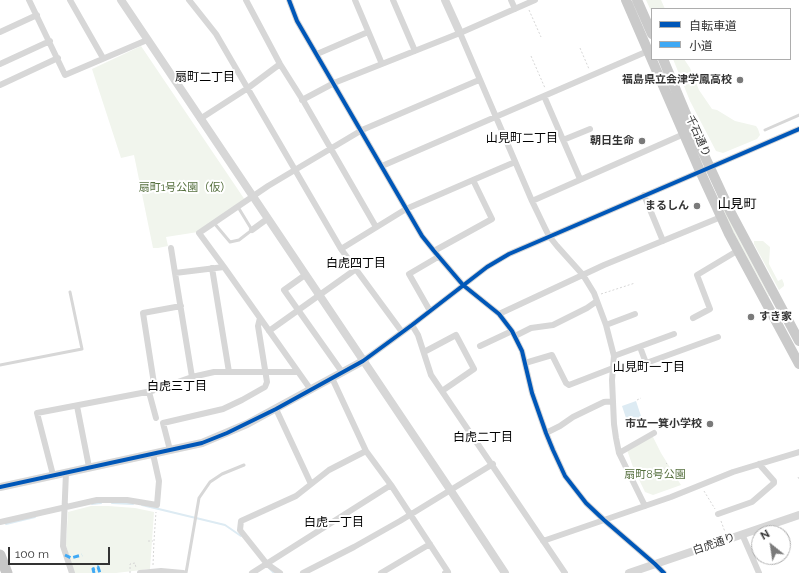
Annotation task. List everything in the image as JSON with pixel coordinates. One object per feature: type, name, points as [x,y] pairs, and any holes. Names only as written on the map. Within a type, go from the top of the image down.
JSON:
[{"type":"highway","points":[[0,556],[7,573]]},
{"type":"main road","name":"千石通り","points":[[626,0],[651,58]]},
{"type":"main road","points":[[637,0],[651,32]]},
{"type":"main road","name":"千石通り","points":[[652,60],[684,134],[705,169],[799,341]]},
{"type":"main road","name":"千石通り","points":[[663,60],[693,131],[721,217],[737,251],[799,364]]},
{"type":"street","points":[[29,0],[65,75],[147,40]]},
{"type":"street","points":[[70,0],[104,58]]},
{"type":"street","points":[[121,0],[252,197],[452,491],[505,573]]},
{"type":"street","points":[[189,0],[216,34],[341,249],[402,332]]},
{"type":"street","points":[[246,0],[280,64],[376,227]]},
{"type":"street","points":[[289,0],[298,21],[406,209],[434,252],[463,285],[499,314],[513,334],[522,351],[532,393],[552,450],[565,476],[583,500],[656,564],[664,573]]},
{"type":"street","points":[[355,0],[382,64]]},
{"type":"street","points":[[393,0],[415,51]]},
{"type":"street","points":[[445,0],[532,201],[549,236],[583,275],[596,299],[606,325],[614,356],[614,424],[619,453],[645,506]]},
{"type":"street","points":[[511,0],[515,9]]},
{"type":"street","points":[[302,100],[334,83],[460,33],[535,0]]},
{"type":"street","points":[[0,32],[36,14]]},
{"type":"street","points":[[317,54],[368,32]]},
{"type":"street","points":[[0,64],[50,41]]},
{"type":"street","points":[[382,166],[648,51]]},
{"type":"street","points":[[0,85],[58,58]]},
{"type":"street","points":[[200,119],[248,88],[280,64]]},
{"type":"street","points":[[311,390],[199,233],[294,170],[362,130],[479,80]]},
{"type":"street","points":[[546,95],[580,179]]},
{"type":"street","points":[[563,140],[590,129]]},
{"type":"street","points":[[0,487],[202,443],[227,434],[311,390],[363,360],[412,325],[487,267],[509,254],[799,129]]},
{"type":"street","points":[[532,201],[684,134]]},
{"type":"street","points":[[341,249],[406,209],[515,162]]},
{"type":"street","points":[[434,252],[492,219],[473,180]]},
{"type":"street","points":[[644,195],[663,241]]},
{"type":"street","points":[[499,314],[604,265],[721,217]]},
{"type":"street","points":[[252,230],[267,219]]},
{"type":"street","points":[[171,248],[192,377]]},
{"type":"street","points":[[693,318],[710,309],[698,275],[737,251]]},
{"type":"street","points":[[430,311],[409,274],[438,257]]},
{"type":"street","points":[[175,273],[224,267]]},
{"type":"street","points":[[212,268],[229,372]]},
{"type":"street","points":[[269,331],[356,269]]},
{"type":"street","points":[[305,275],[284,290],[342,372]]},
{"type":"street","points":[[480,346],[531,328],[553,325],[587,308],[596,299]]},
{"type":"street","points":[[156,418],[143,313],[181,306]]},
{"type":"street","points":[[606,325],[635,314]]},
{"type":"street","points":[[170,450],[163,422],[223,408],[242,400],[265,387],[267,382],[258,326],[260,318]]},
{"type":"street","points":[[412,325],[416,330],[430,372],[565,573]]},
{"type":"street","points":[[614,356],[674,334]]},
{"type":"street","points":[[424,352],[456,335],[474,370],[442,391]]},
{"type":"street","points":[[627,370],[718,337]]},
{"type":"street","points":[[640,347],[646,363]]},
{"type":"street","points":[[525,363],[552,355],[566,383],[569,384],[613,368]]},
{"type":"street","points":[[53,475],[38,413],[152,391],[192,377],[214,372],[297,372]]},
{"type":"street","points":[[332,378],[366,451],[391,484],[430,544],[448,572],[445,573]]},
{"type":"street","points":[[546,433],[573,417],[604,402],[613,401]]},
{"type":"street","points":[[77,406],[89,467]]},
{"type":"street","points":[[276,409],[311,484]]},
{"type":"street","points":[[619,453],[654,433]]},
{"type":"street","points":[[280,573],[265,565],[240,530],[241,521],[296,496],[329,470],[366,451]]},
{"type":"street","points":[[543,541],[645,506],[759,464],[799,452]]},
{"type":"street","points":[[0,522],[64,510],[106,499],[127,500],[157,505],[159,481],[153,454]]},
{"type":"street","points":[[303,573],[313,571],[452,491],[492,464]]},
{"type":"street","points":[[718,514],[752,502],[774,483],[774,481],[759,464]]},
{"type":"street","points":[[66,472],[63,546],[72,573]]},
{"type":"street","points":[[252,573],[391,484]]},
{"type":"street","name":"白虎通り","points":[[629,573],[799,515]]},
{"type":"street","points":[[742,534],[759,573]]},
{"type":"street","points":[[381,573],[430,544]]},
{"type":"street","points":[[140,573],[185,573]]},
{"type":"lane","points":[[765,130],[799,115]]},
{"type":"lane","points":[[214,223],[230,242],[239,240],[252,230],[238,207]]},
{"type":"lane","points":[[0,365],[82,349],[70,292]]},
{"type":"lane","points":[[185,573],[199,498],[210,482],[222,474],[244,465]]},
{"type":"path","points":[[526,4],[541,37]]},
{"type":"path","points":[[580,48],[592,76]]},
{"type":"path","points":[[531,56],[546,95]]},
{"type":"path","points":[[596,299],[635,283]]},
{"type":"path","points":[[637,400],[641,398]]},
{"type":"path","points":[[700,485],[718,514],[725,532]]},
{"type":"path","points":[[155,572],[154,541],[156,511]]},
{"type":"path","points":[[148,541],[154,541]]},
{"type":"path","points":[[130,573],[130,566],[133,563],[136,565],[137,573]]},
{"type":"green space","points":[[646,0],[661,0],[665,8],[651,8],[651,11]]},
{"type":"green space","name":"扇町1号公園（仮）","points":[[141,46],[245,200],[198,232],[166,237],[168,246],[158,248],[153,248],[134,155],[121,158],[92,69]]},
{"type":"green space","points":[[673,60],[685,60],[690,68],[699,90],[712,109],[717,110],[735,121],[756,126],[760,135],[757,139],[723,153],[716,151],[690,101]]},
{"type":"green space","points":[[712,182],[734,229],[769,297],[730,226]]},
{"type":"green space","points":[[754,241],[763,241],[770,247],[769,264],[778,281],[782,279],[784,284],[784,286],[779,290],[754,244]]},
{"type":"green space","name":"扇町8号公園","points":[[652,435],[661,453],[681,485],[653,495],[645,492],[627,450]]},
{"type":"green space","points":[[91,506],[135,508],[154,512],[150,569],[116,573],[74,573],[66,545],[68,512]]},
{"type":"shaded area","points":[[636,401],[644,425],[630,430],[622,406]]},
{"type":"waterway","points":[[92,504],[101,503]]},
{"type":"waterway","points":[[112,503],[133,504]]},
{"type":"waterway","points":[[142,505],[225,525],[241,536]]},
{"type":"waterway","points":[[6,524],[35,517]]},
{"type":"waterway","points":[[269,568],[274,573]]},
{"type":"marked path","points":[[65,555],[71,558],[82,555]]},
{"type":"marked path","points":[[94,573],[93,569],[98,567],[100,573]]},
{"type":"cycle path","points":[[289,0],[297,21],[422,236],[463,285],[499,314],[512,331],[522,351],[532,393],[546,433],[565,476],[586,503],[664,573]]},
{"type":"cycle path","points":[[0,487],[202,443],[227,433],[276,409],[363,361],[487,267],[509,254],[799,129]]},
{"type":"place","name":"福島県立会津学鳳高校","points":[[740,80]]},
{"type":"place","name":"朝日生命","points":[[642,141]]},
{"type":"place","name":"まるしん","points":[[697,206]]},
{"type":"place","name":"すき家","points":[[751,317]]},
{"type":"place","name":"市立一箕小学校","points":[[710,424]]},
{"type":"district","name":"扇町二丁目","points":[[205,77]]},
{"type":"district","name":"山見町二丁目","points":[[522,138]]},
{"type":"district","name":"山見町","points":[[737,204]]},
{"type":"district","name":"白虎四丁目","points":[[356,263]]},
{"type":"district","name":"山見町一丁目","points":[[649,367]]},
{"type":"district","name":"白虎三丁目","points":[[177,386]]},
{"type":"district","name":"白虎二丁目","points":[[483,437]]},
{"type":"district","name":"白虎一丁目","points":[[334,522]]}]
